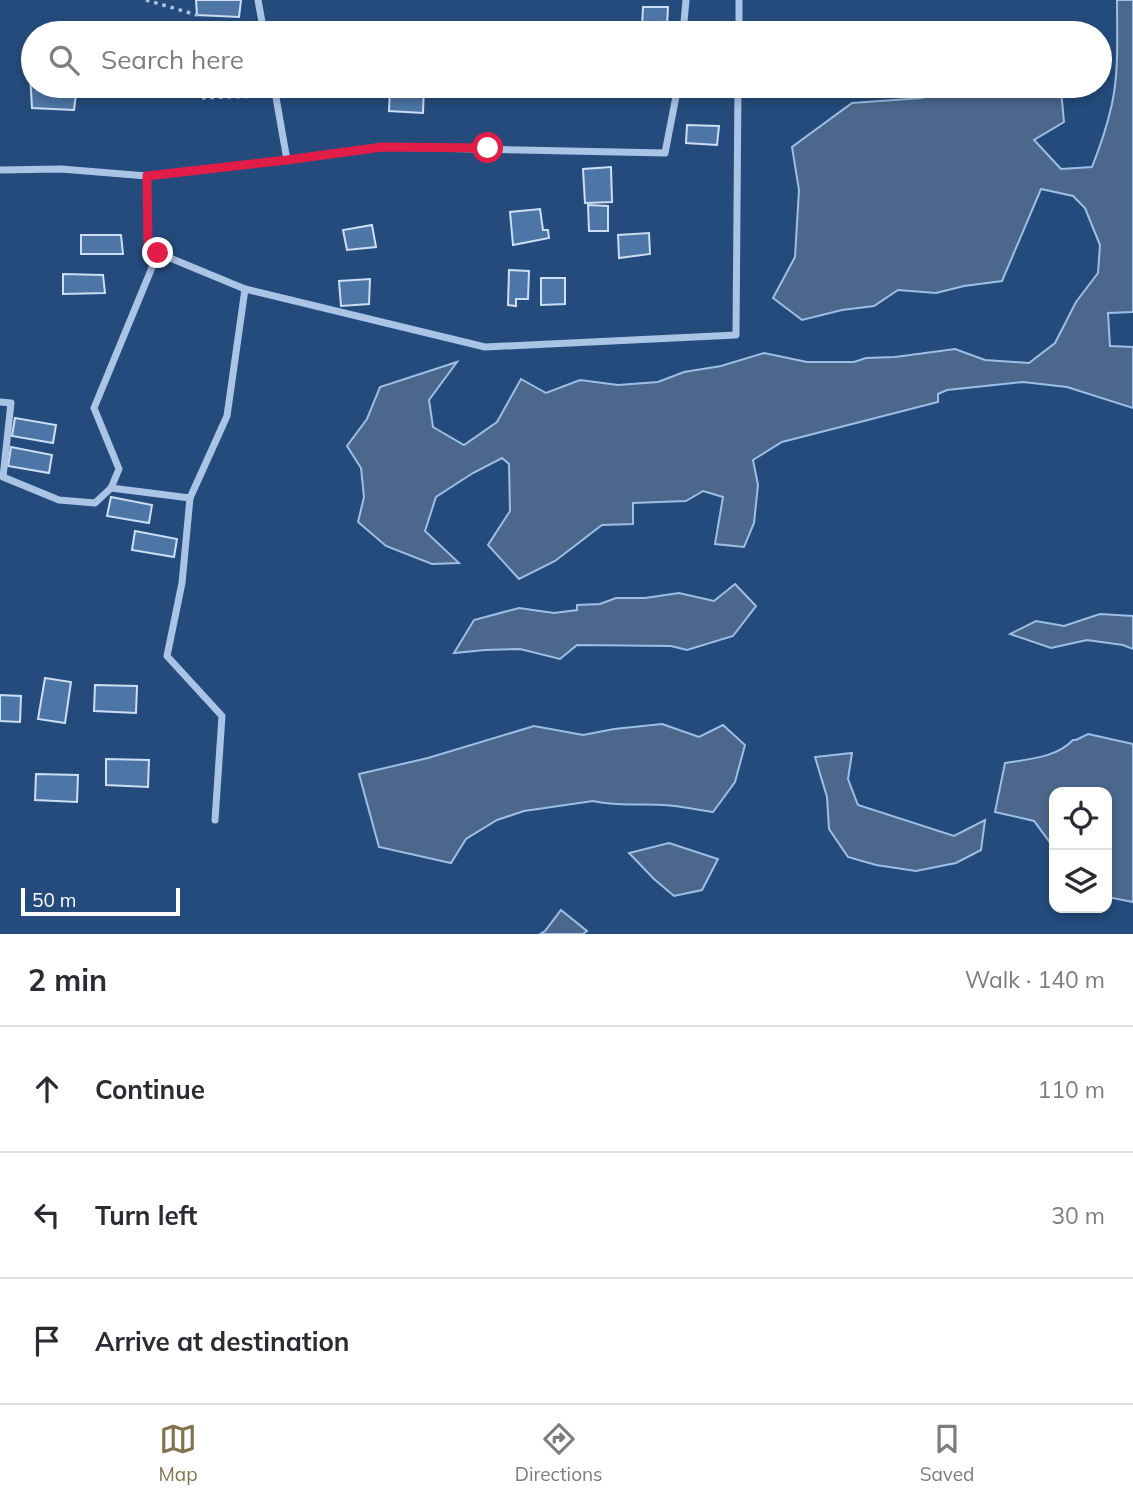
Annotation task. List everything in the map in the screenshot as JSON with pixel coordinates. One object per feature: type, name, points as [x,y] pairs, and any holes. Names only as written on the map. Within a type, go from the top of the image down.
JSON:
[{"type":"street","points":[[258,0],[262,21]]},
{"type":"street","points":[[684,21],[686,0]]},
{"type":"street","points":[[739,0],[739,21]]},
{"type":"street","points":[[276,98],[287,160]]},
{"type":"street","points":[[0,170],[61,169],[147,176],[382,147],[665,153],[676,98]]},
{"type":"street","points":[[147,176],[148,247],[245,289],[485,347],[736,335],[738,98]]},
{"type":"street","points":[[0,402],[12,403],[3,477],[59,500],[95,503],[111,488],[119,469],[94,408],[158,253]]},
{"type":"street","points":[[215,820],[222,716],[167,656],[182,583],[190,498],[227,416],[245,289]]},
{"type":"street","points":[[111,488],[190,498]]},
{"type":"path","points":[[146,0],[197,15],[197,21]]},
{"type":"water","points":[[1117,0],[1133,0],[1133,312],[1108,313],[1110,346],[1133,347],[1133,408],[1067,387],[1023,382],[947,390],[938,394],[938,402],[782,442],[753,460],[758,485],[754,523],[744,547],[715,544],[723,497],[703,491],[686,501],[633,503],[633,524],[602,525],[555,561],[519,579],[488,545],[510,511],[509,464],[502,458],[436,497],[425,531],[459,563],[432,564],[386,546],[358,522],[364,497],[361,468],[347,446],[367,419],[380,387],[457,362],[429,400],[433,427],[464,445],[497,422],[521,379],[546,393],[580,380],[618,385],[658,382],[684,372],[721,366],[764,353],[807,362],[854,362],[866,358],[955,349],[985,360],[1029,363],[1055,343],[1076,302],[1098,273],[1100,245],[1085,208],[1073,196],[1041,189],[1002,281],[936,293],[898,290],[874,306],[842,310],[802,320],[773,298],[795,257],[799,190],[792,147],[852,103],[922,98],[1062,98],[1064,122],[1034,140],[1061,169],[1092,167],[1112,104],[1117,52]]},
{"type":"water","points":[[735,584],[756,606],[733,636],[687,650],[671,646],[577,645],[560,659],[520,649],[454,653],[474,620],[519,608],[554,613],[577,610],[577,605],[600,604],[616,598],[645,598],[679,593],[714,601]]},
{"type":"water","points":[[1100,614],[1133,616],[1133,649],[1087,640],[1051,648],[1010,634],[1036,621],[1064,626]]},
{"type":"water","points":[[662,724],[699,737],[723,725],[745,745],[735,782],[713,812],[655,804],[611,804],[593,801],[524,811],[497,820],[466,839],[451,863],[379,847],[359,774],[428,758],[534,726],[583,735]]},
{"type":"water","points":[[1088,734],[1133,744],[1133,902],[1112,898],[1112,787],[1049,787],[1049,841],[1034,821],[995,812],[1005,763],[1050,754]]},
{"type":"water","points":[[852,753],[848,779],[858,805],[954,836],[985,820],[981,850],[956,863],[916,871],[876,865],[848,857],[829,829],[827,797],[815,757]]},
{"type":"water","points":[[669,843],[718,859],[702,890],[674,896],[629,853]]},
{"type":"water","points":[[561,910],[587,931],[583,934],[540,934]]},
{"type":"building","points":[[196,0],[241,0],[239,17],[197,15]]},
{"type":"building","points":[[643,7],[668,7],[667,21],[642,21]]},
{"type":"building","points":[[31,98],[76,98],[74,110],[32,108]]},
{"type":"building","points":[[390,98],[424,98],[423,113],[389,111]]},
{"type":"building","points":[[687,125],[719,126],[717,145],[686,143]]},
{"type":"building","points":[[611,167],[612,202],[585,203],[583,169]]},
{"type":"building","points":[[588,205],[608,206],[608,231],[589,231]]},
{"type":"building","points":[[540,209],[543,230],[548,230],[549,238],[513,245],[510,212]]},
{"type":"building","points":[[372,225],[376,247],[347,250],[343,230]]},
{"type":"building","points":[[649,233],[650,254],[619,258],[618,235]]},
{"type":"building","points":[[81,235],[121,235],[123,254],[81,254]]},
{"type":"building","points":[[509,270],[529,271],[528,299],[516,299],[516,306],[508,305]]},
{"type":"building","points":[[63,274],[103,275],[105,293],[63,294]]},
{"type":"building","points":[[541,278],[565,278],[565,304],[541,305]]},
{"type":"building","points":[[370,279],[369,304],[341,306],[339,281]]},
{"type":"building","points":[[15,418],[56,425],[53,443],[12,436]]},
{"type":"building","points":[[11,447],[52,455],[49,473],[8,466]]},
{"type":"building","points":[[111,497],[152,505],[149,523],[107,516]]},
{"type":"building","points":[[135,531],[177,539],[174,557],[132,550]]},
{"type":"building","points":[[45,678],[71,682],[65,723],[38,719]]},
{"type":"building","points":[[95,685],[137,686],[136,713],[94,711]]},
{"type":"building","points":[[0,695],[21,696],[20,722],[0,721]]},
{"type":"building","points":[[106,759],[149,760],[148,787],[106,785]]},
{"type":"building","points":[[36,774],[78,775],[77,802],[35,800]]},
{"type":"route","points":[[158,253],[148,247],[147,176],[382,147],[488,148]]}]
